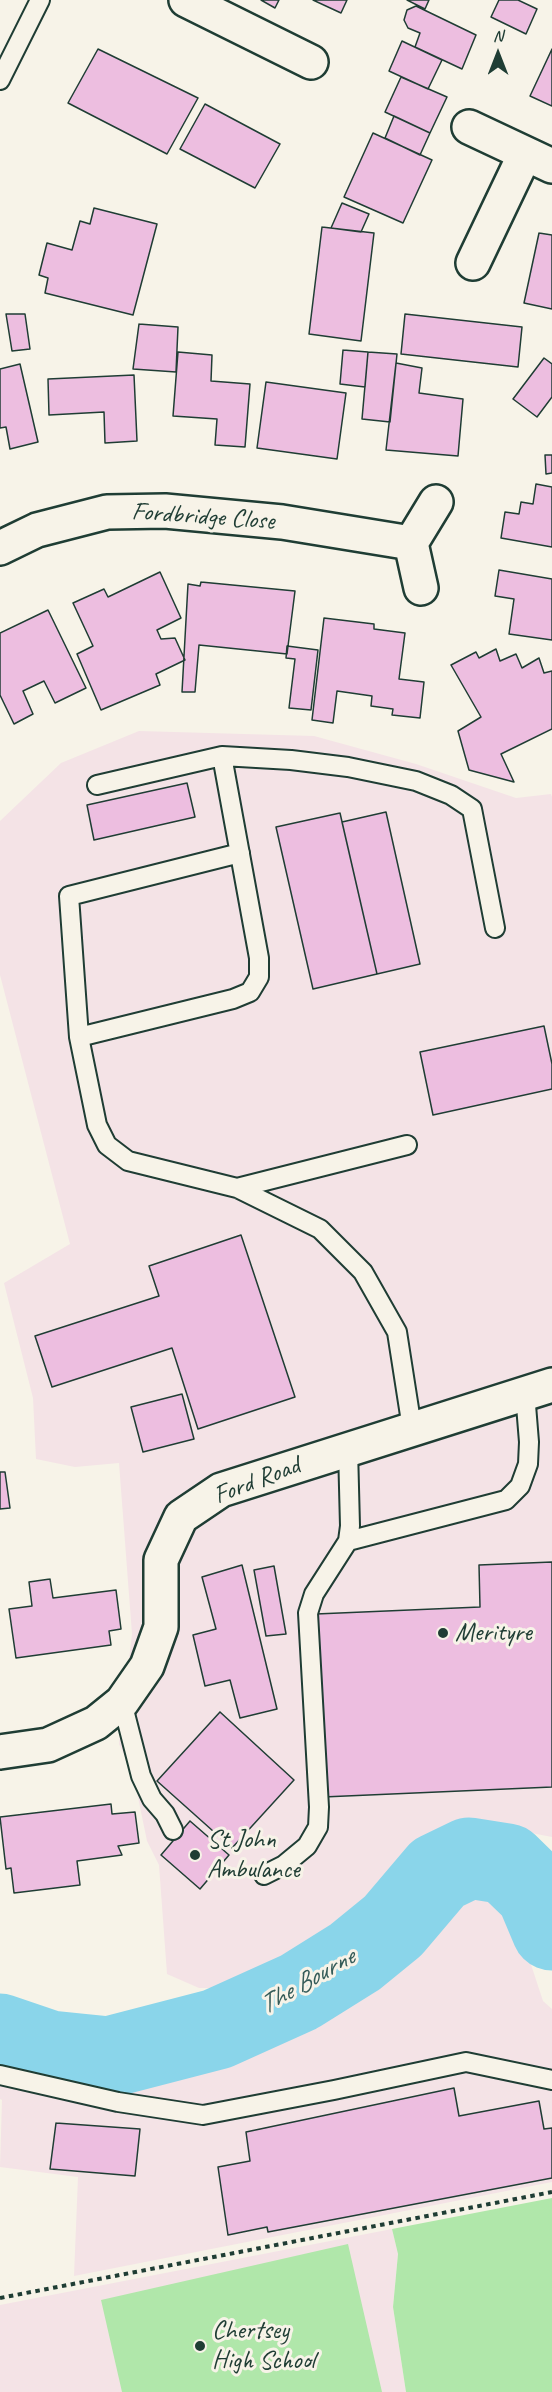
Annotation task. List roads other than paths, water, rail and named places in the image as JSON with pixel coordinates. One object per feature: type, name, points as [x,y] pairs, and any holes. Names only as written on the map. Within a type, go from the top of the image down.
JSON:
[{"type":"street","points":[[186,0],[311,62]]},
{"type":"street","points":[[469,127],[539,160],[473,263]]},
{"type":"street","points":[[421,588],[411,543],[436,502]]},
{"type":"street","name":"Fordbridge Close","points":[[0,548],[37,530],[107,512],[165,511],[282,522],[411,543]]},
{"type":"street","name":"Ford Road","points":[[0,1752],[48,1745],[96,1723],[122,1702],[147,1666],[161,1627],[161,1560],[181,1517],[221,1490],[538,1389]]},
{"type":"lane","points":[[0,80],[40,0]]},
{"type":"lane","points":[[97,785],[222,756],[291,760],[348,767],[416,781],[450,795],[472,809],[495,928]]},
{"type":"lane","points":[[80,1036],[233,999],[249,992],[259,976],[259,958],[222,756]]},
{"type":"lane","points":[[240,854],[69,896],[80,1036],[97,1125],[107,1145],[128,1161],[237,1188],[320,1229],[363,1272],[396,1332],[412,1428]]},
{"type":"lane","points":[[237,1188],[407,1145]]},
{"type":"lane","points":[[348,1541],[506,1500],[520,1486],[528,1464],[529,1442],[538,1389]]},
{"type":"lane","points":[[264,1875],[284,1865],[307,1846],[318,1827],[320,1807],[308,1613],[314,1593],[348,1541],[351,1526],[348,1449]]},
{"type":"lane","points":[[122,1702],[141,1776],[152,1799],[165,1814],[173,1830]]},
{"type":"lane","points":[[0,2075],[118,2102],[204,2115],[466,2062],[552,2080]]},
{"type":"waterway","name":"The Bourne","points":[[0,2034],[50,2051],[109,2057],[217,2029],[299,1992],[355,1957],[393,1926],[438,1873],[469,1858],[507,1864],[536,1892],[552,1930]]},
{"type":"place","name":"Merityre","points":[[443,1633]]},
{"type":"place","name":"St John Ambulance","points":[[195,1855]]},
{"type":"place","name":"Chertsey High School","points":[[200,2346]]}]
